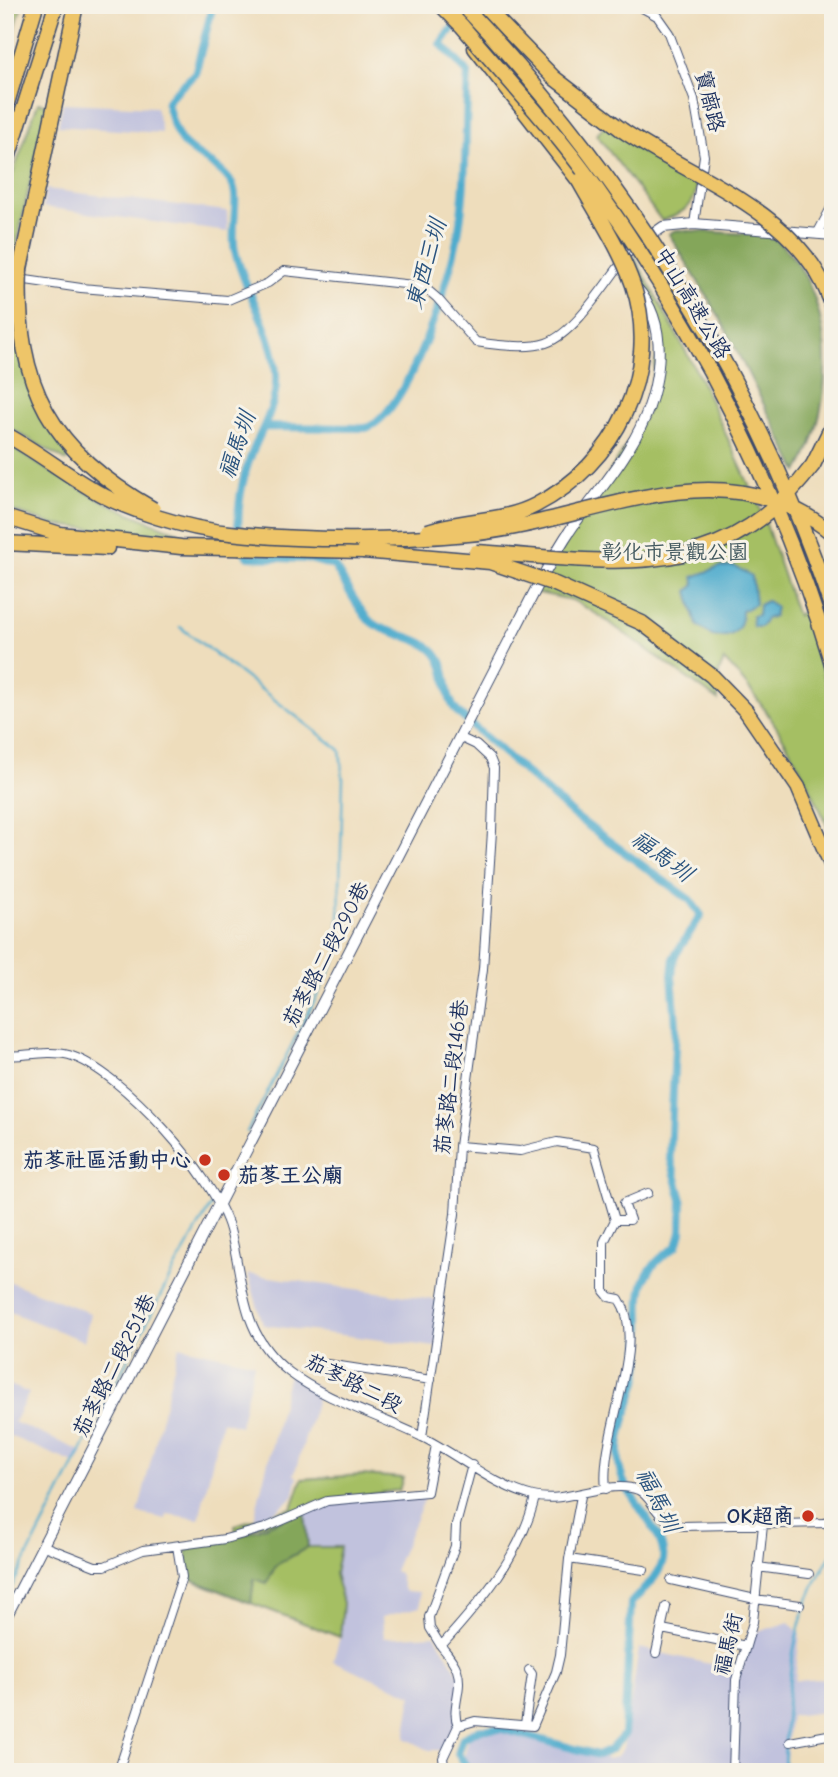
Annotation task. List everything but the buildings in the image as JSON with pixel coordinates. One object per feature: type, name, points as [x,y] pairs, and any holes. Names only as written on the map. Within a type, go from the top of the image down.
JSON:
[{"type":"highway","points":[[5,110],[36,5]]},
{"type":"highway","points":[[5,168],[56,5]]},
{"type":"highway","points":[[76,5],[20,268],[18,305],[28,362],[47,413],[60,436],[79,458],[120,491],[169,519]]},
{"type":"highway","name":"中山高速公路","points":[[441,5],[462,26],[594,185],[705,363],[741,430],[784,528],[833,667]]},
{"type":"highway","name":"中山高速公路","points":[[463,5],[516,63],[584,146],[687,298],[743,400],[818,567],[833,612]]},
{"type":"highway","points":[[483,5],[575,95],[652,151],[770,219],[805,254],[821,277],[833,307]]},
{"type":"highway","points":[[412,536],[441,526],[518,513],[575,482],[599,457],[619,427],[635,386],[641,351],[640,310],[619,251],[579,181],[485,63],[462,26]]},
{"type":"highway","points":[[5,517],[60,534],[150,544],[277,551],[465,551],[619,561],[693,554],[734,537],[786,499],[813,465],[833,424]]},
{"type":"highway","points":[[5,434],[123,506],[227,533],[295,537],[412,536],[493,531],[673,491],[708,488],[748,492],[778,500],[833,534]]},
{"type":"highway","points":[[5,543],[110,548],[150,544]]},
{"type":"highway","points":[[363,551],[490,562],[555,584],[642,622],[712,676],[746,711],[798,786],[833,869]]},
{"type":"street","name":"寶廍路","points":[[637,5],[657,16],[669,33],[694,99],[704,156],[694,224]]},
{"type":"street","points":[[817,234],[833,204]]},
{"type":"street","points":[[5,276],[81,288],[228,300],[268,284],[284,271],[423,286],[476,342],[535,346],[550,342],[580,317],[622,258],[663,227],[694,224],[833,235]]},
{"type":"street","points":[[597,450],[618,423],[637,356],[640,328],[622,258]]},
{"type":"street","points":[[5,327],[15,278]]},
{"type":"street","name":"茄苳路二段290巷","points":[[220,1202],[555,556],[627,452],[640,428],[658,367],[660,335],[646,299],[630,281]]},
{"type":"street","name":"茄苳路二段146巷","points":[[422,1437],[455,1214],[458,1146],[483,969],[494,768],[490,758],[476,745],[460,737]]},
{"type":"street","name":"茄苳路二段","points":[[5,1056],[68,1055],[111,1080],[162,1128],[220,1202],[230,1230],[246,1312],[264,1348],[290,1373],[347,1405],[422,1437],[505,1486],[536,1497],[581,1496],[609,1489],[628,1488],[640,1491],[659,1516],[669,1523],[681,1526],[830,1523]]},
{"type":"street","points":[[458,1146],[520,1151],[557,1142],[594,1148],[614,1220],[604,1242],[602,1283],[609,1297],[620,1299],[626,1309],[627,1372],[608,1437],[609,1489]]},
{"type":"street","points":[[614,1220],[630,1220],[624,1203],[648,1194]]},
{"type":"street","name":"茄苳路二段251巷","points":[[5,1619],[220,1202]]},
{"type":"street","points":[[327,1364],[431,1380]]},
{"type":"street","points":[[44,1546],[95,1566],[105,1566],[132,1552],[225,1539],[265,1528],[327,1502],[426,1492],[436,1445]]},
{"type":"street","points":[[458,1726],[453,1715],[458,1671],[429,1628],[429,1617],[455,1546],[456,1525],[472,1465]]},
{"type":"street","points":[[445,1772],[443,1758],[458,1726],[475,1721],[533,1726],[556,1672],[569,1559],[581,1496]]},
{"type":"street","points":[[441,1646],[478,1605],[514,1549],[536,1497]]},
{"type":"street","name":"福馬街","points":[[733,1772],[736,1680],[755,1599],[763,1525]]},
{"type":"street","points":[[118,1772],[182,1577],[177,1546]]},
{"type":"street","points":[[569,1559],[644,1570]]},
{"type":"street","points":[[758,1567],[809,1574]]},
{"type":"street","points":[[671,1580],[755,1599],[800,1605]]},
{"type":"street","points":[[656,1653],[666,1607]]},
{"type":"street","points":[[662,1629],[746,1646]]},
{"type":"street","points":[[525,1724],[532,1674],[529,1670]]},
{"type":"street","points":[[790,1742],[833,1734]]},
{"type":"shaded area","points":[[63,103],[156,107],[162,133],[58,126]]},
{"type":"shaded area","points":[[46,189],[227,211],[228,232],[43,207]]},
{"type":"shaded area","points":[[248,1274],[442,1301],[436,1347],[263,1325]]},
{"type":"shaded area","points":[[5,1280],[90,1313],[84,1341],[5,1310]]},
{"type":"shaded area","points":[[179,1346],[254,1363],[240,1426],[222,1421],[199,1519],[167,1514],[166,1519],[138,1513]]},
{"type":"shaded area","points":[[290,1370],[320,1389],[294,1475],[298,1477],[293,1497],[276,1511],[254,1519]]},
{"type":"shaded area","points":[[5,1383],[29,1393],[14,1422],[83,1452],[76,1464],[5,1434]]},
{"type":"shaded area","points":[[426,1495],[394,1571],[399,1573],[404,1591],[419,1592],[420,1607],[382,1617],[384,1638],[435,1635],[461,1678],[459,1719],[445,1750],[429,1750],[405,1738],[412,1695],[333,1661],[340,1637],[343,1603],[335,1574],[340,1547],[308,1547],[305,1511],[328,1499]]},
{"type":"shaded area","points":[[789,1622],[800,1634],[795,1681],[833,1678],[833,1711],[790,1716],[785,1772],[476,1772],[463,1762],[471,1728],[522,1733],[608,1759],[616,1757],[624,1747],[639,1648],[741,1671],[754,1633]]},
{"type":"green space","points":[[5,5],[22,5],[5,63]]},
{"type":"green space","points":[[38,103],[47,104],[12,266],[5,266],[5,196]]},
{"type":"green space","points":[[604,125],[697,182],[694,197],[687,208],[662,221],[597,135]]},
{"type":"green space","points":[[675,230],[770,235],[792,257],[809,284],[819,314],[825,381],[820,414],[811,445],[798,472],[720,318],[669,234]]},
{"type":"green space","name":"彰化市景觀公園","points":[[628,256],[634,256],[699,376],[763,515],[797,616],[804,610],[833,706],[833,839],[787,744],[758,700],[724,660],[719,672],[718,700],[600,616],[572,600],[534,592],[647,413],[659,339]]},
{"type":"green space","points":[[5,284],[7,306],[14,307],[20,349],[30,386],[46,421],[69,457],[67,461],[5,425]]},
{"type":"green space","points":[[5,443],[88,493],[131,514],[178,532],[177,537],[54,525],[7,509]]},
{"type":"green space","points":[[362,1475],[403,1478],[399,1490],[313,1503],[308,1510],[236,1533],[235,1525],[292,1508],[302,1479]]},
{"type":"green space","points":[[305,1511],[308,1547],[276,1565],[267,1583],[254,1579],[251,1603],[187,1578],[187,1547],[231,1539]]},
{"type":"green space","points":[[308,1547],[340,1547],[335,1574],[343,1603],[340,1637],[251,1603],[254,1578]]},
{"type":"water","points":[[734,566],[752,576],[755,604],[742,611],[741,624],[731,635],[712,636],[697,625],[688,591],[695,585],[693,577],[719,567]]},
{"type":"water","points":[[767,601],[776,607],[774,616],[766,619],[761,627],[753,627],[752,616],[758,615],[759,605]]},
{"type":"waterway","name":"福馬圳","points":[[213,5],[195,74],[167,103],[175,130],[183,143],[222,172],[232,184],[235,197],[235,251],[274,357],[275,395],[245,473],[239,505],[239,537]]},
{"type":"waterway","name":"東西三圳","points":[[264,427],[366,428],[382,417],[398,397],[412,370],[426,340],[448,277],[462,211],[468,73],[441,44],[459,19]]},
{"type":"waterway","name":"福馬圳","points":[[242,549],[249,557],[309,559],[334,566],[369,620],[433,650],[442,665],[450,700],[458,713],[576,817],[690,900],[701,915],[674,957],[672,976],[676,1025],[670,1156],[682,1200],[681,1232],[677,1246],[656,1262],[644,1282],[639,1371],[619,1447],[623,1481],[653,1527],[663,1550],[663,1560],[654,1578],[631,1603],[624,1735],[610,1750],[598,1755],[502,1729],[480,1729],[463,1738],[458,1754],[471,1772]]},
{"type":"waterway","points":[[180,627],[340,750],[343,779],[338,955],[247,1132]]},
{"type":"waterway","points":[[5,1600],[172,1273],[211,1205]]},
{"type":"waterway","points":[[784,1772],[786,1715],[798,1630],[806,1604],[833,1553]]},
{"type":"place","name":"茄苳社區活動中心","points":[[205,1160]]},
{"type":"place","name":"茄苳王公廟","points":[[224,1175]]},
{"type":"place","name":"OK超商","points":[[808,1516]]}]
